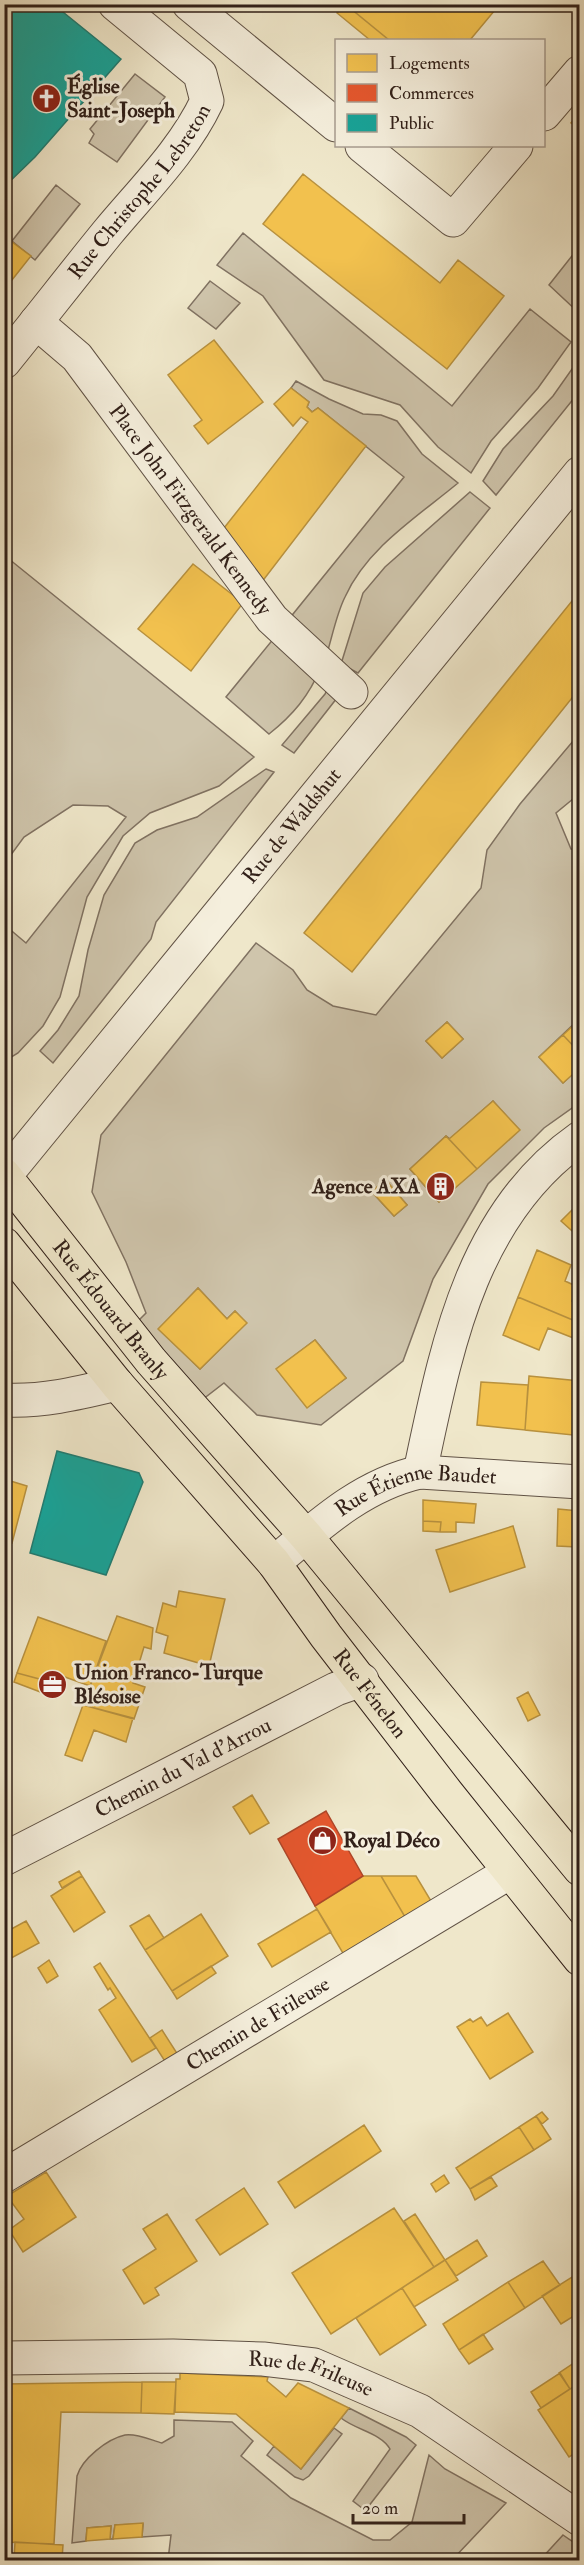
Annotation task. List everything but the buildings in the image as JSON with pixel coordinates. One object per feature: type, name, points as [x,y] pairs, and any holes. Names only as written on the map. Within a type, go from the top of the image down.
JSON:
[{"type":"main road","name":"Rue Édouard Branly","points":[[5,1176],[151,1361],[306,1536]]},
{"type":"main road","name":"Rue Édouard Branly","points":[[4,1244],[158,1432]]},
{"type":"main road","name":"Rue Fénelon","points":[[158,1432],[274,1563],[326,1636],[579,1959]]},
{"type":"main road","points":[[306,1536],[579,1869]]},
{"type":"street","name":"Rue Christophe Lebreton","points":[[4,362],[148,186],[197,122],[207,101],[200,74],[114,4]]},
{"type":"street","points":[[189,4],[335,124]]},
{"type":"street","points":[[545,112],[579,72]]},
{"type":"street","points":[[363,147],[453,220],[515,147]]},
{"type":"street","name":"Place John Fitzgerald Kennedy","points":[[36,322],[77,357],[272,619],[351,692]]},
{"type":"street","name":"Rue de Waldshut","points":[[5,1176],[579,473]]},
{"type":"street","points":[[420,1472],[453,1330],[476,1266],[501,1221],[529,1183],[579,1138]]},
{"type":"street","points":[[4,1400],[29,1401],[68,1396],[117,1384]]},
{"type":"street","name":"Rue Étienne Baudet","points":[[274,1563],[356,1498],[397,1477],[420,1472],[579,1482]]},
{"type":"street","name":"Chemin du Val d'Arrou","points":[[4,1859],[336,1689],[362,1680]]},
{"type":"street","name":"Chemin de Frileuse","points":[[4,2176],[510,1872]]},
{"type":"street","name":"Rue de Frileuse","points":[[4,2358],[173,2356],[263,2359],[314,2365],[420,2411],[579,2519]]},
{"type":"shaded area","points":[[135,74],[165,97],[117,162],[89,143],[94,134],[90,129]]},
{"type":"shaded area","points":[[56,185],[80,204],[35,260],[12,241]]},
{"type":"shaded area","points":[[243,233],[452,406],[530,309],[571,342],[538,388],[491,441],[471,473],[438,447],[400,405],[324,380],[263,296],[217,265]]},
{"type":"shaded area","points":[[579,247],[579,313],[549,285]]},
{"type":"shaded area","points":[[210,281],[240,303],[216,329],[188,308]]},
{"type":"shaded area","points":[[579,359],[579,392],[496,495],[483,481],[503,449],[553,396]]},
{"type":"shaded area","points":[[296,381],[363,414],[381,415],[397,421],[422,454],[458,483],[394,534],[366,563],[354,579],[342,603],[328,650],[289,619],[404,477],[318,408],[312,412],[307,407],[309,402],[291,388]]},
{"type":"shaded area","points":[[470,492],[490,508],[358,673],[341,664],[363,593],[385,567]]},
{"type":"shaded area","points":[[4,555],[254,757],[219,786],[150,813],[123,836],[87,897],[60,997],[43,1026],[18,1053],[5,1061],[5,929],[7,927],[26,943],[126,817],[108,806],[73,805],[24,837],[5,863]]},
{"type":"shaded area","points":[[279,632],[321,667],[300,704],[269,734],[226,697]]},
{"type":"shaded area","points":[[332,679],[344,689],[294,753],[282,745],[325,694]]},
{"type":"shaded area","points":[[579,734],[579,794],[556,813],[571,849],[579,850],[579,1019],[539,1057],[563,1083],[579,1068],[579,1103],[544,1128],[488,1184],[433,1279],[403,1361],[321,1425],[257,1415],[224,1383],[198,1403],[134,1325],[146,1313],[126,1262],[92,1192],[101,1135],[256,943],[293,970],[307,990],[333,1006],[376,1015],[481,888],[487,850],[520,804]],"holes":[[[447,1022],[463,1039],[442,1058],[426,1041]],[[493,1101],[519,1130],[439,1202],[410,1169],[446,1136],[450,1139]],[[385,1180],[407,1205],[394,1216],[372,1192]],[[198,1288],[227,1319],[235,1311],[246,1323],[200,1369],[159,1329]],[[315,1340],[346,1378],[307,1407],[277,1369]]]},
{"type":"shaded area","points":[[266,769],[274,772],[156,922],[151,939],[53,1063],[40,1051],[58,1030],[79,996],[88,950],[104,895],[135,843],[157,830],[197,817]]},
{"type":"shaded area","points":[[349,2408],[406,2437],[416,2445],[368,2507],[362,2508],[353,2501],[390,2449],[381,2439],[341,2418]]},
{"type":"shaded area","points":[[174,2420],[232,2422],[253,2441],[241,2456],[291,2498],[373,2540],[390,2540],[412,2522],[429,2455],[445,2469],[506,2503],[452,2560],[168,2560],[171,2535],[142,2537],[143,2524],[115,2525],[113,2539],[110,2539],[111,2526],[87,2528],[86,2541],[72,2543],[77,2476],[84,2463],[103,2445],[125,2435],[139,2436],[162,2443],[174,2436]]},
{"type":"shaded area","points":[[334,2428],[342,2434],[309,2476],[303,2480],[295,2477],[267,2455],[274,2446],[301,2469]]},
{"type":"shaded area","points":[[563,2535],[579,2546],[579,2560],[540,2560]]},
{"type":"place","name":"Église Saint-Joseph","points":[[46,98]]},
{"type":"place","name":"Agence AXA","points":[[441,1186]]},
{"type":"place","name":"Union Franco-Turque Blésoise","points":[[53,1684]]},
{"type":"place","name":"Royal Déco","points":[[322,1840]]}]
